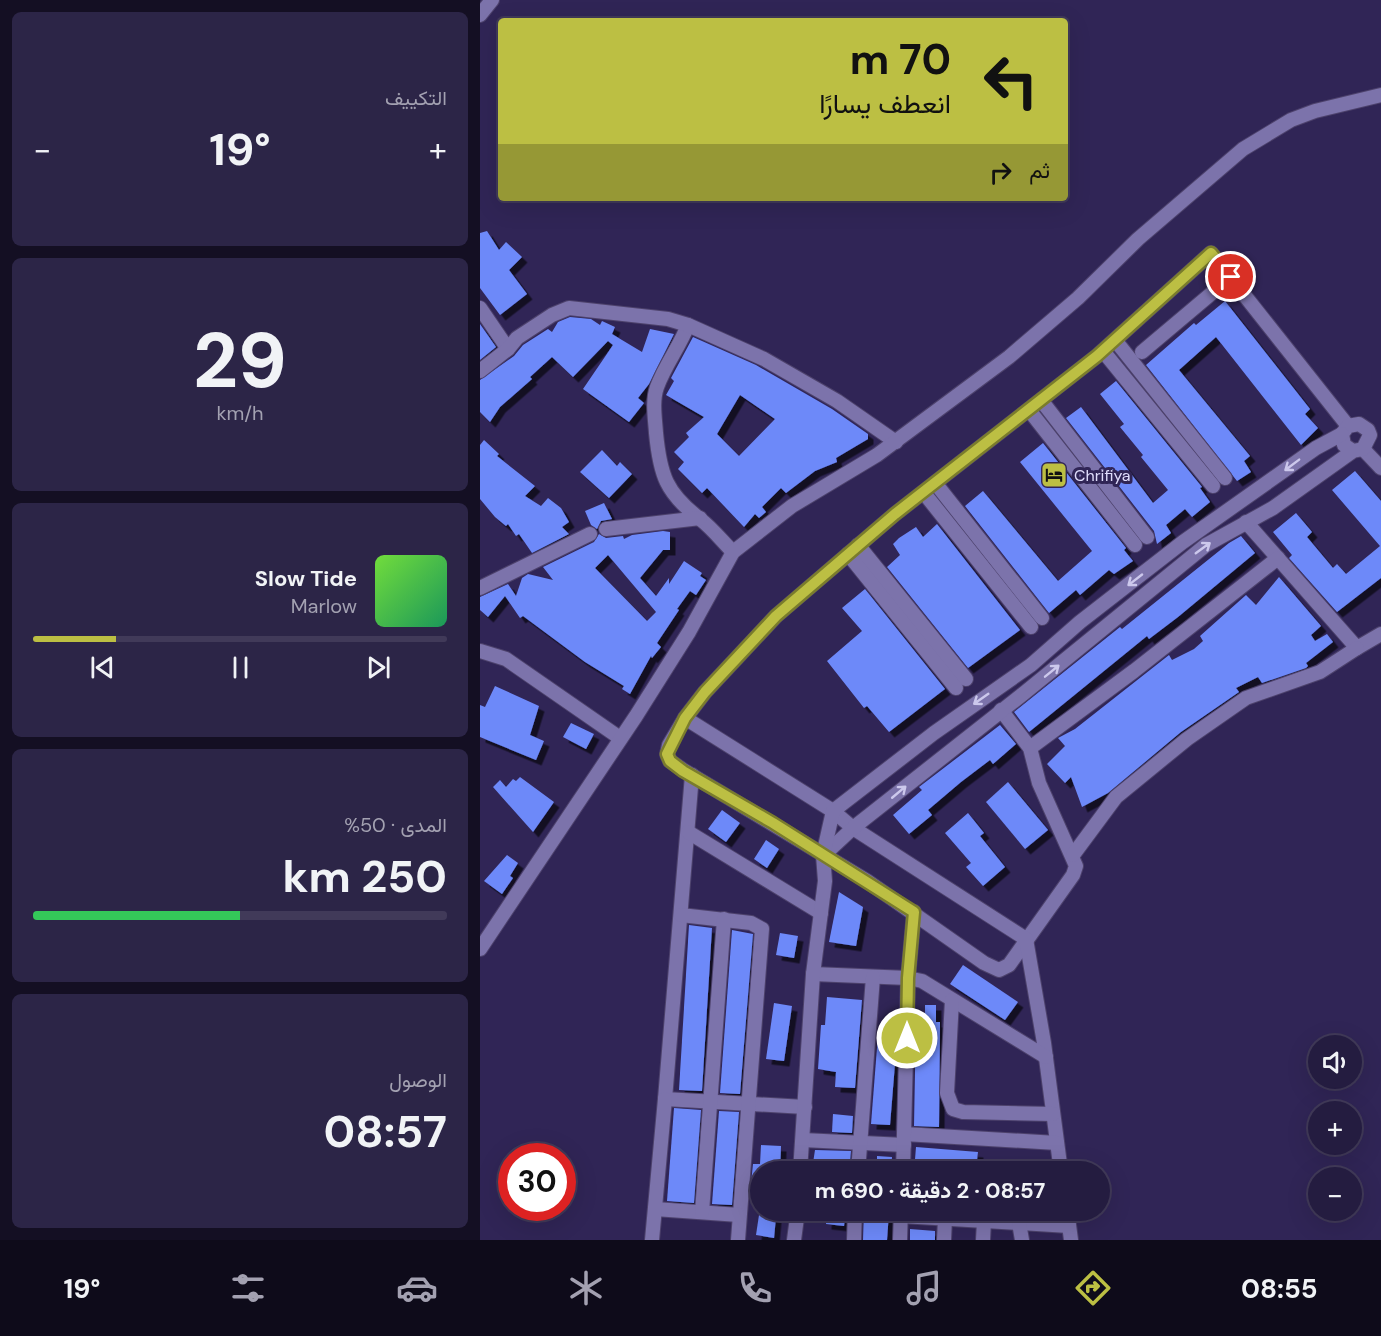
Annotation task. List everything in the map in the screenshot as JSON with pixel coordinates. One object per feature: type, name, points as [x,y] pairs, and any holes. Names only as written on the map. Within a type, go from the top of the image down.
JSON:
[{"type":"street","points":[[480,15],[492,0]]},
{"type":"street","points":[[480,950],[512,905],[689,632],[733,552],[792,506],[856,470],[896,442],[1009,357],[1223,164],[1243,149],[1291,120],[1315,111],[1381,95]]},
{"type":"street","points":[[1002,710],[1030,748],[1043,793],[1076,866],[1073,875],[1026,939],[1015,959],[1004,970],[984,963],[914,912],[670,761],[667,754],[685,718],[705,692],[776,616],[853,549],[1103,351],[1211,253],[1345,430],[1344,445],[1358,450],[1381,468]]},
{"type":"street","points":[[1142,352],[1231,277]]},
{"type":"street","points":[[480,308],[508,348]]},
{"type":"street","points":[[480,371],[517,338],[568,308],[668,319],[688,325],[764,359],[837,400],[896,442]]},
{"type":"street","points":[[688,325],[657,387],[655,415],[660,461],[668,489],[690,513],[700,518],[733,552]]},
{"type":"street","points":[[1103,351],[1169,433],[1219,482],[1181,423],[1115,340]]},
{"type":"street","points":[[1041,400],[1147,537]]},
{"type":"street","points":[[1029,410],[1135,545]]},
{"type":"street","points":[[1169,433],[1181,423]]},
{"type":"street","points":[[802,1161],[813,974],[825,881],[823,855],[833,811],[934,733],[1031,665],[1080,622],[1183,542],[1307,454],[1345,430],[1359,424],[1368,430],[1369,441],[1358,450],[1273,508],[1206,545],[853,828],[823,855]]},
{"type":"street","points":[[1090,489],[1103,479]]},
{"type":"street","points":[[924,493],[989,576],[1037,622],[1001,566],[936,484]]},
{"type":"street","points":[[606,530],[700,518]]},
{"type":"street","points":[[1246,522],[1357,648]]},
{"type":"street","points":[[480,588],[590,534]]},
{"type":"street","points":[[853,549],[961,683]]},
{"type":"street","points":[[1030,748],[1134,671],[1278,558]]},
{"type":"street","points":[[989,576],[1001,566]]},
{"type":"street","points":[[1072,855],[1116,797],[1187,739],[1246,698],[1320,672],[1381,634]]},
{"type":"street","points":[[480,651],[506,659],[620,738]]},
{"type":"street","points":[[685,718],[833,811],[853,828],[1026,939],[1046,1057],[1059,1161]]},
{"type":"street","points":[[652,1240],[692,775]]},
{"type":"street","points":[[688,832],[821,913]]},
{"type":"street","points":[[903,1161],[908,978],[914,912]]},
{"type":"street","points":[[681,915],[757,924],[762,929],[738,1240]]},
{"type":"street","points":[[702,1212],[724,919]]},
{"type":"street","points":[[813,974],[908,978],[922,981],[1046,1057]]},
{"type":"street","points":[[859,1161],[873,977]]},
{"type":"street","points":[[952,1000],[947,1093],[953,1109],[963,1112],[1053,1114]]},
{"type":"street","points":[[665,1099],[805,1107]]},
{"type":"street","points":[[803,1140],[860,1143],[904,1139],[1057,1143]]},
{"type":"street","points":[[655,1209],[739,1215]]},
{"type":"street","points":[[794,1240],[797,1221]]},
{"type":"street","points":[[854,1240],[855,1221]]},
{"type":"street","points":[[900,1240],[901,1221]]},
{"type":"street","points":[[944,1240],[945,1221]]},
{"type":"street","points":[[983,1240],[984,1221],[1019,1223],[1070,1233]]},
{"type":"street","points":[[1019,1223],[1022,1240]]},
{"type":"building","points":[[487,231],[499,250],[506,242],[522,257],[509,270],[527,294],[500,315],[480,288],[480,233]]},
{"type":"building","points":[[1225,301],[1310,409],[1305,414],[1318,428],[1301,445],[1216,337],[1179,370],[1250,456],[1244,461],[1251,472],[1237,481],[1146,365],[1194,323],[1196,325]]},
{"type":"building","points":[[570,317],[591,319],[600,325],[602,321],[615,327],[612,334],[642,352],[650,329],[674,334],[649,384],[638,398],[644,403],[629,422],[583,389],[613,345],[608,341],[573,377],[552,357],[530,377],[532,379],[500,407],[490,422],[480,412],[480,380],[514,356],[523,345],[548,329],[552,332],[558,322]]},
{"type":"building","points":[[480,324],[496,347],[480,360]]},
{"type":"building","points":[[693,337],[756,365],[832,409],[868,434],[868,439],[836,458],[837,462],[815,471],[786,493],[781,488],[762,507],[766,512],[759,518],[755,514],[744,527],[707,488],[702,493],[678,469],[684,462],[674,452],[689,437],[686,433],[704,417],[666,395],[674,381],[671,378]],"holes":[[[740,395],[775,419],[739,456],[717,434]]]},
{"type":"building","points":[[1116,381],[1202,487],[1200,488],[1210,502],[1192,517],[1185,509],[1166,525],[1171,533],[1157,544],[1154,531],[1066,418],[1081,407],[1153,503],[1168,490],[1141,457],[1143,455],[1120,427],[1124,424],[1100,394]]},
{"type":"building","points":[[484,440],[499,454],[497,456],[535,486],[525,496],[541,506],[548,498],[561,508],[569,522],[562,527],[569,534],[532,553],[519,534],[516,536],[508,524],[506,526],[495,517],[480,499],[480,445]]},
{"type":"building","points":[[1043,443],[1126,548],[1124,550],[1133,561],[1114,574],[1109,570],[1080,595],[1076,590],[1049,613],[965,506],[983,491],[1058,581],[1092,551],[1020,462]]},
{"type":"building","points":[[602,450],[617,466],[620,462],[632,474],[609,498],[580,472]]},
{"type":"building","points":[[1355,471],[1381,501],[1381,578],[1337,612],[1289,558],[1292,555],[1273,532],[1296,513],[1312,532],[1307,537],[1333,568],[1337,564],[1346,574],[1380,546],[1332,490]]},
{"type":"building","points":[[604,503],[612,519],[601,521],[597,529],[591,525],[585,511]]},
{"type":"building","points":[[937,524],[1020,630],[968,668],[887,567],[900,555],[893,544],[899,538],[916,527],[923,537]]},
{"type":"building","points":[[670,532],[670,550],[663,550],[640,578],[656,596],[669,578],[669,584],[684,561],[702,573],[700,576],[706,580],[696,595],[690,591],[677,609],[679,610],[657,643],[661,647],[652,658],[651,656],[630,694],[622,689],[624,686],[585,662],[523,616],[520,618],[505,596],[488,617],[480,610],[480,597],[508,584],[516,596],[522,578],[528,574],[553,580],[543,567],[594,542],[599,534],[606,538],[623,536],[624,539],[632,535]],"holes":[[[608,555],[656,612],[647,621],[595,568]]]},
{"type":"building","points":[[1241,536],[1255,553],[1178,617],[1149,639],[1147,636],[1029,732],[1014,712],[1120,627],[1122,629],[1229,543]]},
{"type":"building","points":[[1279,577],[1321,626],[1311,635],[1315,641],[1327,634],[1333,642],[1306,663],[1308,666],[1306,668],[1262,683],[1258,677],[1236,688],[1239,692],[1181,732],[1108,793],[1082,807],[1071,777],[1065,783],[1047,764],[1065,746],[1058,738],[1075,729],[1169,655],[1172,660],[1194,649],[1203,641],[1200,636],[1246,595],[1256,605]]},
{"type":"building","points":[[865,589],[945,689],[889,732],[867,706],[864,708],[827,661],[862,631],[842,608]]},
{"type":"building","points":[[495,686],[539,706],[530,735],[544,741],[536,760],[480,737],[480,705],[485,707]]},
{"type":"building","points":[[571,723],[594,734],[586,749],[563,737]]},
{"type":"building","points":[[1000,725],[1016,744],[993,764],[990,760],[961,782],[928,810],[932,815],[909,834],[893,815],[922,790],[919,787]]},
{"type":"building","points":[[520,777],[554,802],[533,832],[493,787],[500,780],[506,787],[513,779],[516,781]]},
{"type":"building","points":[[1008,782],[1048,830],[1025,849],[986,802]]},
{"type":"building","points":[[722,810],[740,823],[726,842],[708,829]]},
{"type":"building","points":[[968,813],[984,833],[980,836],[1005,867],[983,886],[966,867],[971,863],[945,833]]},
{"type":"building","points":[[766,840],[779,849],[767,868],[754,859]]},
{"type":"building","points":[[507,855],[518,863],[510,876],[513,878],[502,894],[484,881]]},
{"type":"building","points":[[839,892],[863,907],[856,946],[829,942]]},
{"type":"building","points":[[689,925],[712,928],[702,1091],[679,1090]]},
{"type":"building","points":[[732,930],[753,934],[740,1094],[720,1093]]},
{"type":"building","points":[[780,933],[798,936],[794,958],[776,955]]},
{"type":"building","points":[[963,965],[1018,1002],[1005,1020],[950,984]]},
{"type":"building","points":[[827,997],[862,1000],[855,1088],[835,1087],[836,1072],[818,1069],[821,1025],[825,1025]]},
{"type":"building","points":[[774,1003],[792,1006],[784,1061],[766,1059]]},
{"type":"building","points":[[925,1005],[936,1005],[936,1022],[940,1022],[939,1127],[914,1126],[916,1017],[925,1018]]},
{"type":"building","points":[[878,1035],[897,1039],[890,1125],[871,1124]]},
{"type":"building","points":[[674,1108],[701,1110],[694,1203],[667,1201]]},
{"type":"building","points":[[719,1111],[739,1112],[732,1205],[712,1204]]},
{"type":"building","points":[[833,1114],[853,1116],[852,1133],[832,1132]]},
{"type":"building","points":[[761,1145],[781,1146],[780,1161],[760,1161]]},
{"type":"building","points":[[916,1147],[978,1152],[977,1161],[915,1161]]},
{"type":"building","points":[[815,1150],[851,1151],[850,1161],[813,1161]]},
{"type":"building","points":[[877,1156],[892,1157],[892,1161],[877,1161]]},
{"type":"building","points":[[758,1221],[776,1221],[774,1238],[756,1235]]},
{"type":"building","points":[[826,1221],[845,1221],[844,1226],[826,1224]]},
{"type":"building","points":[[864,1221],[888,1221],[887,1240],[863,1240]]},
{"type":"building","points":[[910,1229],[935,1231],[935,1240],[910,1240]]},
{"type":"place","name":"Chrifiya","points":[[1054,475]]},
{"type":"route","points":[[907,1038],[908,978],[914,912],[773,823],[683,771],[670,761],[667,754],[669,745],[685,718],[705,692],[776,616],[895,514],[1097,356],[1211,253],[1231,277]]}]
